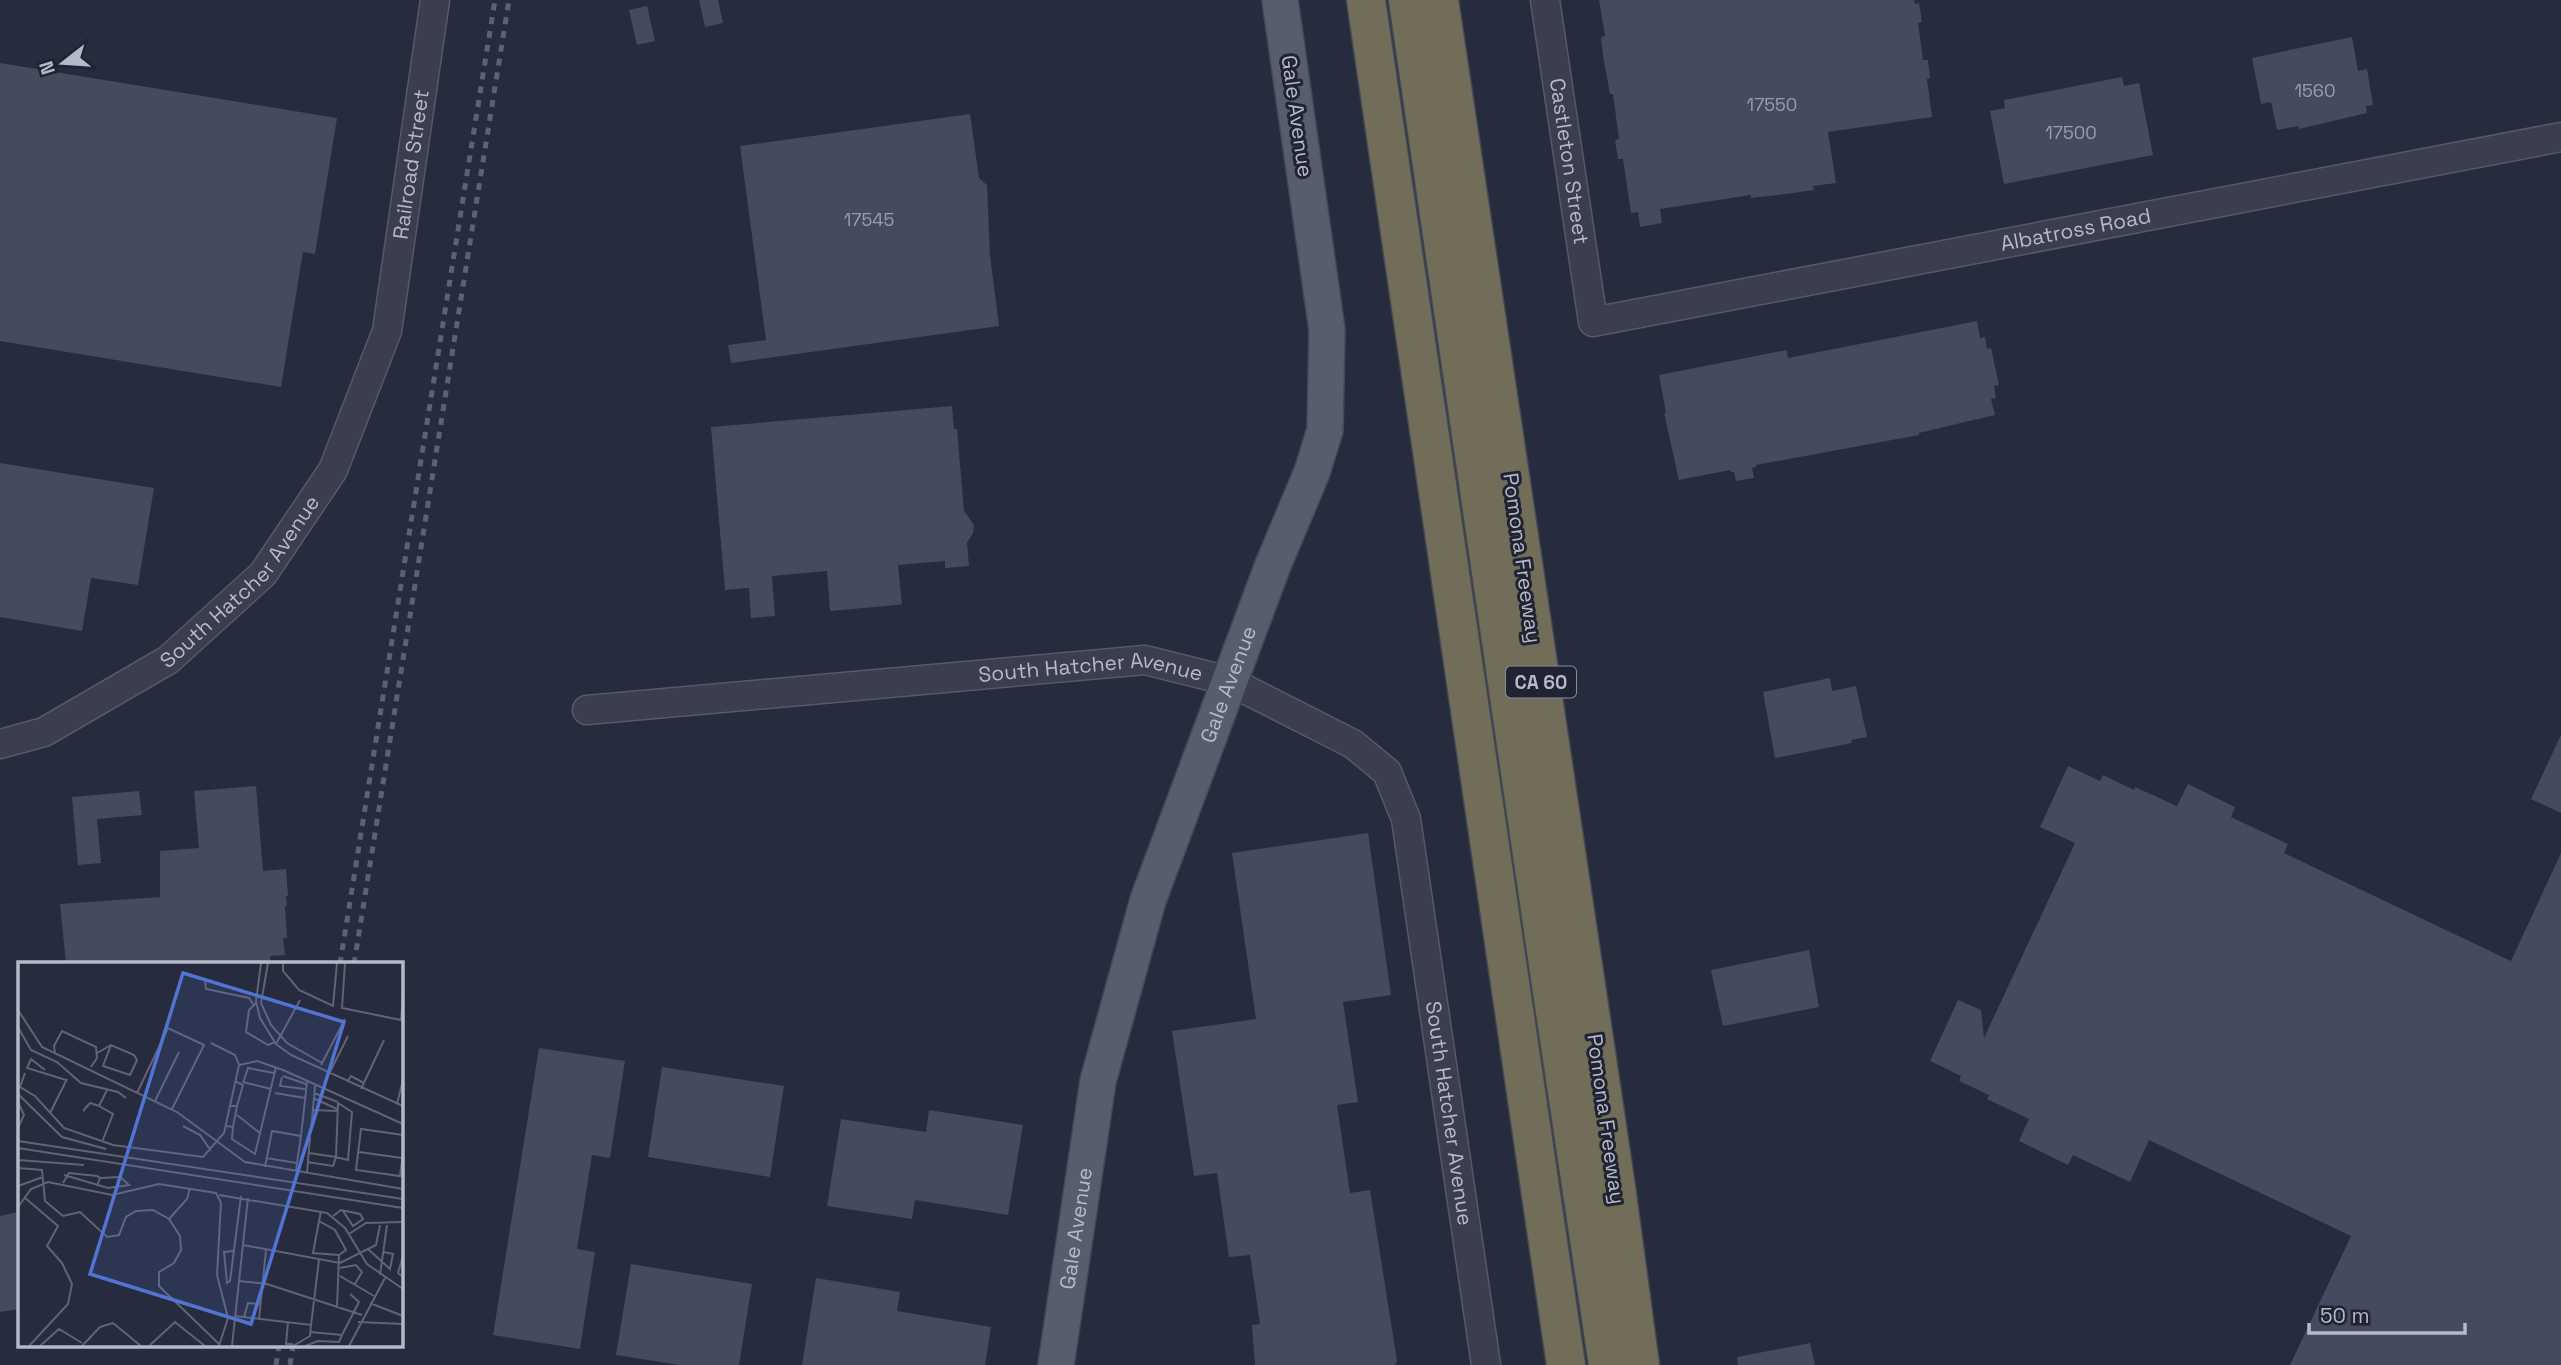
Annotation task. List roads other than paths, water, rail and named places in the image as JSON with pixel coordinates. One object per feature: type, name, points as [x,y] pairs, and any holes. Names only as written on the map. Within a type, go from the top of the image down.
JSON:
[{"type":"highway","points":[[1366,0],[1566,1365]]},
{"type":"highway","points":[[1393,0],[1592,1365]]},
{"type":"highway","points":[[1408,0],[1608,1365]]},
{"type":"highway","name":"Pomona Freeway","points":[[1440,0],[1640,1365]]},
{"type":"highway","points":[[1616,1187],[1656,1365]]},
{"type":"highway","points":[[1550,1365],[1556,1301]]},
{"type":"main road","name":"Gale Avenue","points":[[1056,1365],[1098,1081],[1148,900],[1273,565],[1312,472],[1325,430],[1327,330],[1280,0]]},
{"type":"street","name":"Railroad Street","points":[[387,331],[435,0]]},
{"type":"street","name":"Castleton Street","points":[[1545,0],[1593,322]]},
{"type":"street","name":"Albatross Road","points":[[1593,322],[2561,137]]},
{"type":"street","name":"South Hatcher Avenue","points":[[0,744],[44,732],[168,660],[263,574],[333,470],[387,331]]},
{"type":"street","name":"South Hatcher Avenue","points":[[587,710],[1145,660],[1229,681],[1353,744],[1387,772],[1406,819],[1486,1365]]},
{"type":"railway","points":[[340,962],[495,0]]},
{"type":"railway","points":[[354,962],[509,0]]},
{"type":"railway","points":[[276,1365],[279,1348]]},
{"type":"railway","points":[[290,1365],[293,1348]]}]
